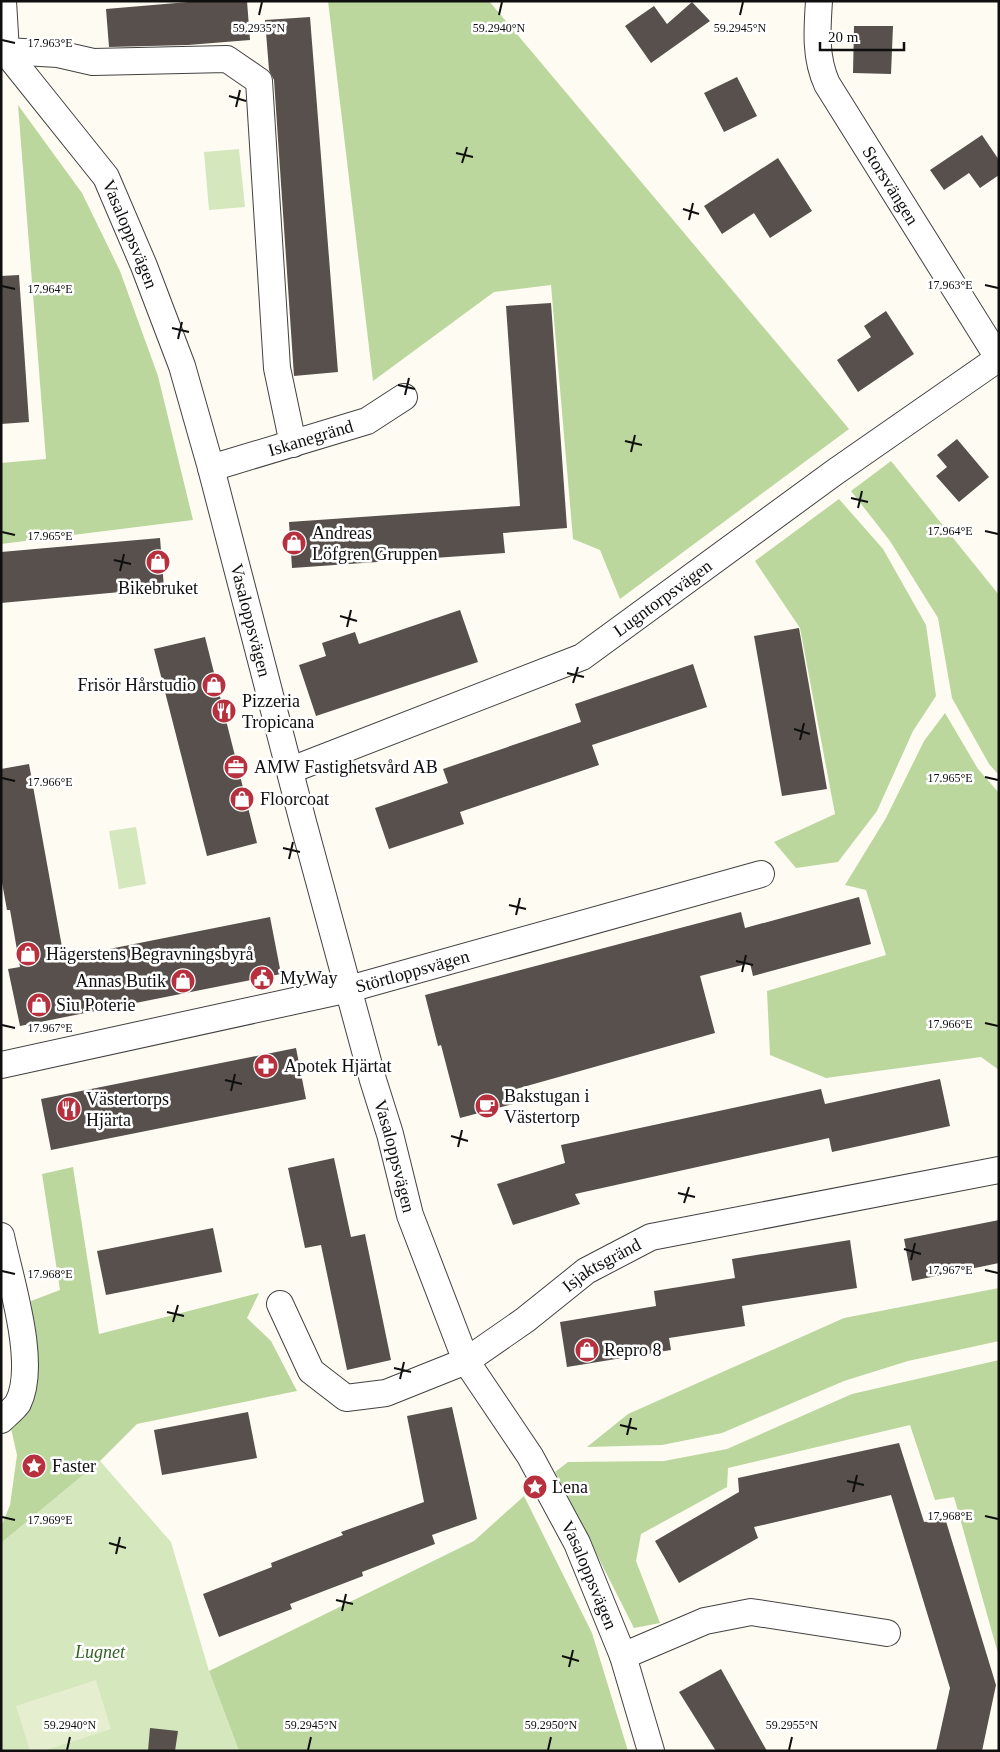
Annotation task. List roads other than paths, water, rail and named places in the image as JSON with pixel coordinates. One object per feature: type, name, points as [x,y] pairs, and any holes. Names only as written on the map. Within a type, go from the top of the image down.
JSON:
[{"type":"street","points":[[2,1],[4,49],[58,54],[93,62],[227,59],[258,82],[277,368],[293,444]]},
{"type":"street","name":"Storsvängen","points":[[818,1],[818,54],[820,69],[827,84],[999,358]]},
{"type":"street","name":"Vasaloppsvägen","points":[[4,49],[106,177],[144,266],[182,366],[211,468],[349,989],[390,1134],[410,1215],[466,1361],[530,1456],[577,1543],[623,1656],[651,1751]]},
{"type":"street","name":"Lugntorpsvägen","points":[[291,770],[582,658],[827,478],[999,358]]},
{"type":"street","name":"Iskanegränd","points":[[211,468],[367,421],[404,397]]},
{"type":"street","name":"Störtloppsvägen","points":[[1,1065],[349,989],[761,874]]},
{"type":"street","name":"Isjaktsgränd","points":[[280,1304],[311,1371],[346,1398],[386,1393],[466,1361],[525,1320],[586,1271],[651,1237],[999,1170]]},
{"type":"street","points":[[1,1236],[23,1341],[26,1370],[17,1404],[1,1420]]},
{"type":"street","points":[[623,1656],[705,1621],[751,1612],[887,1633]]},
{"type":"place","name":"Andreas Löfgren Gruppen","points":[[294,543]]},
{"type":"place","name":"Bikebruket","points":[[158,562]]},
{"type":"place","name":"Frisör Hårstudio","points":[[214,685]]},
{"type":"place","name":"Pizzeria Tropicana","points":[[224,711]]},
{"type":"place","name":"AMW Fastighetsvård AB","points":[[236,767]]},
{"type":"place","name":"Floorcoat","points":[[242,799]]},
{"type":"place","name":"Hägerstens Begravningsbyrå","points":[[28,954]]},
{"type":"place","name":"MyWay","points":[[262,978]]},
{"type":"place","name":"Annas Butik","points":[[183,981]]},
{"type":"place","name":"Siu Poterie","points":[[39,1005]]},
{"type":"place","name":"Apotek Hjärtat","points":[[266,1066]]},
{"type":"place","name":"Bakstugan i Västertorp","points":[[487,1106]]},
{"type":"place","name":"Västertorps Hjärta","points":[[69,1109]]},
{"type":"place","name":"Repro 8","points":[[587,1350]]},
{"type":"place","name":"Faster","points":[[34,1466]]},
{"type":"place","name":"Lena","points":[[535,1487]]},
{"type":"park label","name":"Lugnet","points":[[100,1652]]}]
